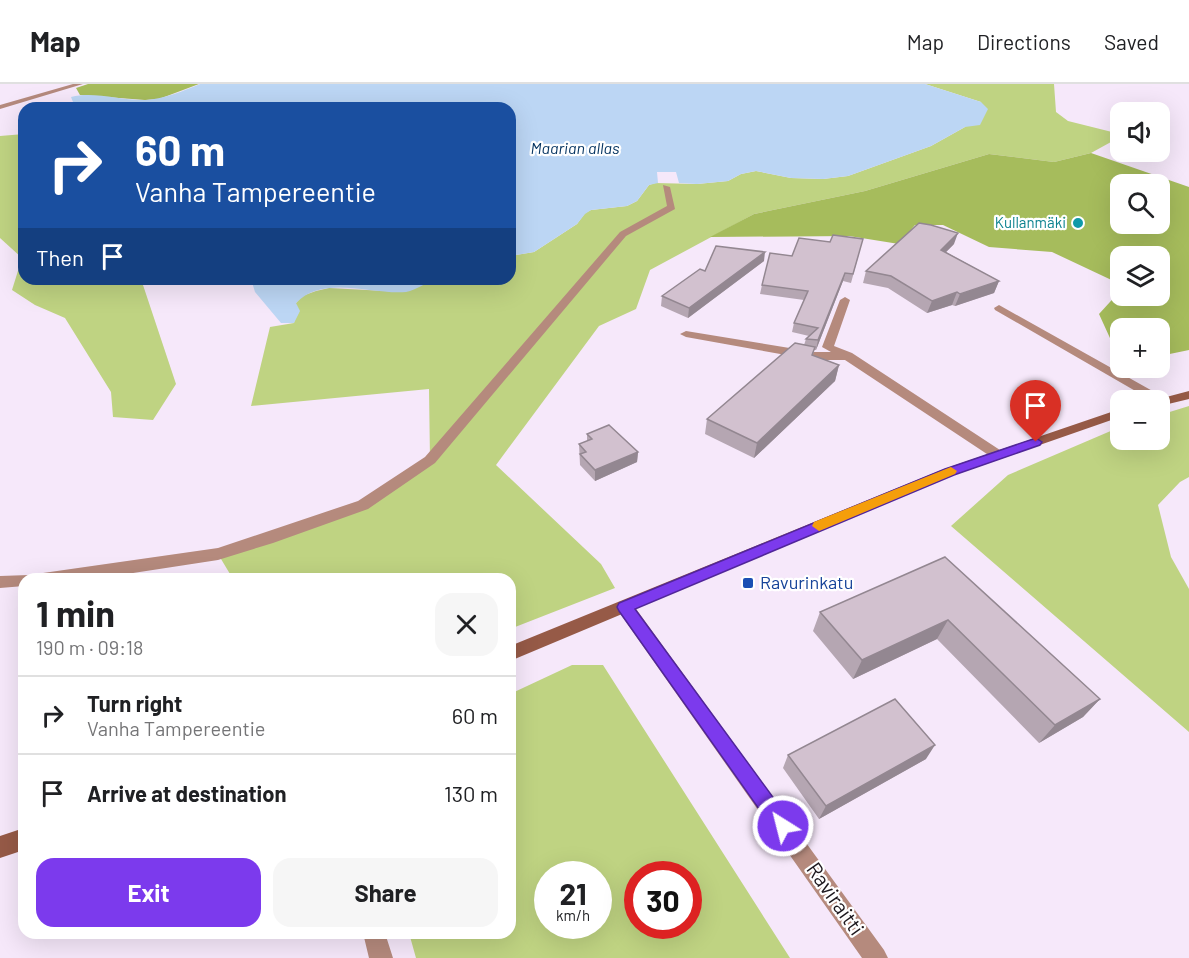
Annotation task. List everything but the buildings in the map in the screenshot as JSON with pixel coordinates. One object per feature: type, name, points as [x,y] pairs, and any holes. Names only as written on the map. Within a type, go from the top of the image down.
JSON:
[{"type":"main road","points":[[1170,399],[1189,394]]},
{"type":"main road","points":[[516,652],[939,476],[1110,416]]},
{"type":"main road","points":[[0,847],[18,841]]},
{"type":"street","points":[[0,107],[80,84]]},
{"type":"street","points":[[94,573],[218,554],[268,539],[363,505],[430,460],[623,234],[672,207],[666,187]]},
{"type":"street","points":[[845,300],[828,347],[848,356],[998,455]]},
{"type":"street","points":[[999,308],[1141,390]]},
{"type":"street","points":[[686,334],[814,356],[848,356]]},
{"type":"street","points":[[0,582],[18,580]]},
{"type":"street","name":"Raviraitti","points":[[625,607],[876,958]]},
{"type":"street","points":[[376,939],[381,958]]},
{"type":"green space","points":[[88,84],[199,84],[159,99],[145,100],[80,95],[76,88]]},
{"type":"green space","points":[[925,84],[1054,84],[1056,112],[1068,121],[1110,132],[1110,143],[1091,153],[1054,162],[989,154],[865,191],[754,214],[650,270],[636,309],[599,326],[496,465],[601,564],[615,588],[516,627],[516,573],[229,573],[218,554],[363,505],[430,460],[429,389],[251,406],[270,327],[294,323],[296,303],[302,296],[329,288],[404,292],[421,285],[516,285],[516,255],[534,252],[577,224],[585,213],[591,210],[627,206],[637,201],[649,185],[728,181],[741,174],[756,171],[791,178],[823,179],[848,176],[931,146],[965,127],[981,102]]},
{"type":"green space","points":[[18,134],[18,254],[0,238],[0,136]]},
{"type":"green space","points":[[1091,153],[1110,160],[1110,162],[1117,162],[1152,174],[1110,174],[1110,234],[1170,234],[1170,180],[1189,187],[1189,350],[1170,354],[1170,318],[1110,318],[1110,338],[1099,314],[1110,302],[1110,306],[1170,306],[1170,246],[1110,246],[1110,279],[1052,252],[989,247],[943,225],[915,225],[899,244],[849,236],[710,237],[754,214],[865,191],[989,154],[1054,162]]},
{"type":"green space","points":[[18,271],[18,285],[143,285],[176,384],[153,420],[113,417],[111,392],[65,318],[35,305],[12,290]]},
{"type":"green space","points":[[1189,406],[1189,477],[1180,482],[1158,505],[1171,557],[1189,589],[1189,732],[951,526],[1008,475],[1110,431],[1110,450],[1170,450],[1170,412]]},
{"type":"green space","points":[[572,665],[603,665],[790,958],[416,958],[411,939],[516,939],[516,691]]},
{"type":"water","name":"Maarian allas","points":[[200,84],[925,84],[981,102],[988,109],[980,125],[965,127],[931,146],[848,176],[823,179],[791,178],[756,171],[741,174],[728,181],[697,184],[679,183],[676,172],[657,172],[658,183],[649,185],[637,201],[627,206],[591,210],[577,224],[534,252],[516,255],[516,102],[73,102],[71,97],[80,95],[137,100],[173,94]]},
{"type":"water","points":[[253,285],[423,285],[406,292],[348,288],[320,289],[307,294],[296,303],[300,311],[294,323],[281,323],[255,292]]},
{"type":"slow traffic","points":[[819,526],[951,471]]},
{"type":"place","name":"Kullanmäki","points":[[1078,223]]},
{"type":"place","name":"Ravurinkatu","points":[[748,583]]},
{"type":"route","points":[[783,826],[625,607],[949,472],[1036,442]]}]
